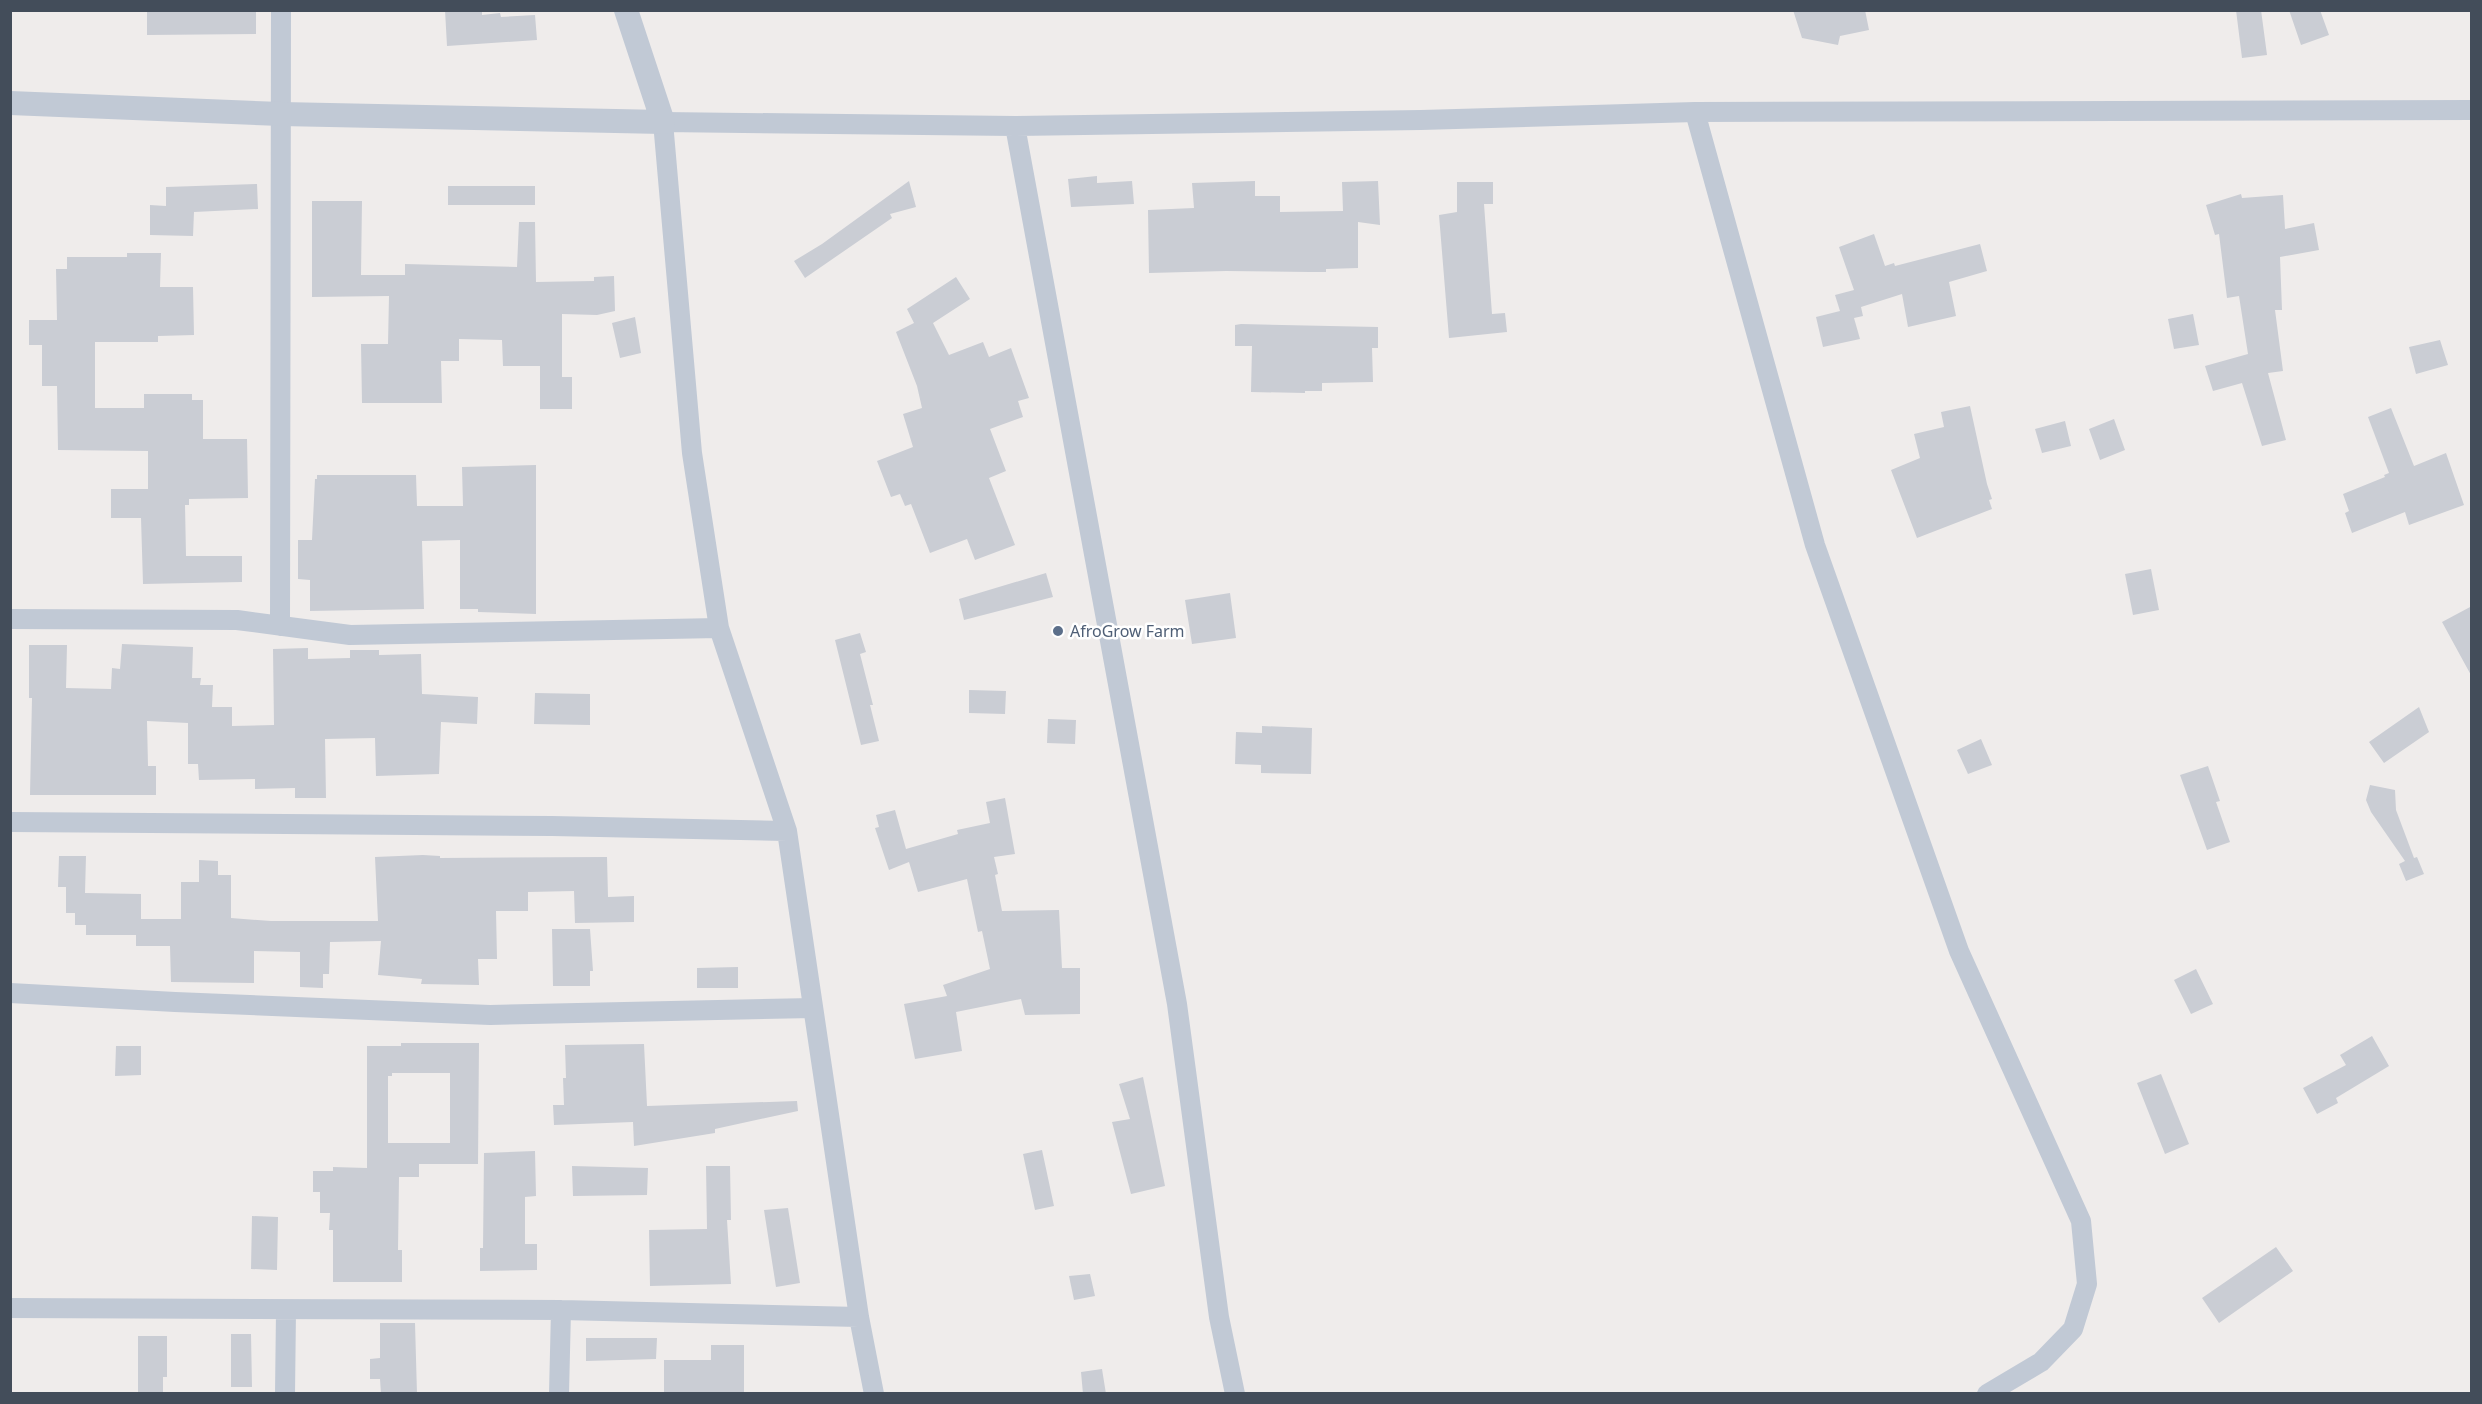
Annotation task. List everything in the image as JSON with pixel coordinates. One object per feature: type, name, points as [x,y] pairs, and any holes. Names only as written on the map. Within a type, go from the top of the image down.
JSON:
[{"type":"street","points":[[280,626],[281,10]]},
{"type":"street","points":[[626,10],[663,122],[692,453],[719,628],[787,831],[859,1317],[874,1394]]},
{"type":"street","points":[[10,103],[281,114],[1015,126],[1421,120],[1695,112],[2472,110]]},
{"type":"street","points":[[1695,112],[1815,545],[1959,951],[2081,1221],[2087,1284],[2073,1329],[2041,1362],[1987,1394]]},
{"type":"street","points":[[1015,126],[1174,993],[1219,1317],[1234,1394]]},
{"type":"street","points":[[10,619],[237,620],[350,635],[719,628]]},
{"type":"street","points":[[10,822],[540,826],[787,831]]},
{"type":"street","points":[[10,993],[490,1015],[813,1008]]},
{"type":"street","points":[[10,1308],[286,1311],[561,1310],[859,1317]]},
{"type":"street","points":[[559,1394],[561,1310]]},
{"type":"street","points":[[285,1394],[286,1311]]},
{"type":"building","points":[[147,10],[256,10],[256,34],[147,35]]},
{"type":"building","points":[[445,10],[482,10],[482,15],[500,13],[501,17],[535,15],[537,40],[447,46]]},
{"type":"building","points":[[1793,10],[1865,10],[1869,30],[1840,36],[1838,45],[1802,38]]},
{"type":"building","points":[[2236,10],[2261,10],[2267,55],[2242,58]]},
{"type":"building","points":[[2289,10],[2320,10],[2329,35],[2301,45]]},
{"type":"building","points":[[1097,176],[1097,183],[1132,181],[1134,204],[1071,207],[1068,179]]},
{"type":"building","points":[[909,181],[916,207],[890,214],[892,218],[805,278],[794,261],[822,244]]},
{"type":"building","points":[[1255,181],[1255,196],[1280,196],[1280,212],[1343,211],[1342,182],[1378,181],[1380,225],[1358,222],[1358,268],[1326,269],[1326,272],[1149,273],[1148,210],[1194,208],[1192,183]]},
{"type":"building","points":[[1457,182],[1493,182],[1493,204],[1484,204],[1492,314],[1505,313],[1507,332],[1449,338],[1439,215],[1457,212]]},
{"type":"building","points":[[257,184],[258,209],[194,212],[193,236],[150,235],[150,205],[166,206],[166,187]]},
{"type":"building","points":[[448,186],[535,186],[535,205],[448,205]]},
{"type":"building","points":[[2241,194],[2242,198],[2283,195],[2285,229],[2314,223],[2319,250],[2280,257],[2282,310],[2275,310],[2283,371],[2268,373],[2286,440],[2262,446],[2242,383],[2213,391],[2205,366],[2248,354],[2239,296],[2227,298],[2219,234],[2215,235],[2206,205]]},
{"type":"building","points":[[312,201],[362,201],[361,275],[405,275],[405,264],[517,267],[519,222],[535,222],[536,282],[594,281],[594,277],[614,276],[615,311],[597,315],[562,314],[562,377],[572,377],[572,409],[540,409],[540,366],[503,366],[502,340],[459,339],[459,361],[441,361],[442,403],[362,403],[361,344],[388,344],[389,296],[312,297]]},
{"type":"building","points":[[1874,234],[1885,266],[1894,263],[1895,266],[1980,244],[1987,271],[1949,282],[1956,316],[1908,327],[1902,294],[1861,307],[1863,316],[1854,318],[1860,339],[1823,347],[1816,317],[1840,311],[1835,295],[1854,290],[1839,247]]},
{"type":"building","points":[[127,253],[161,253],[160,287],[193,287],[194,335],[158,336],[158,342],[95,342],[95,408],[144,408],[144,394],[192,394],[192,400],[203,400],[203,439],[247,439],[248,498],[189,499],[189,505],[185,505],[186,556],[242,556],[242,582],[143,584],[141,518],[111,518],[111,489],[148,489],[148,451],[58,450],[57,386],[42,386],[42,345],[29,345],[29,320],[57,320],[56,269],[67,269],[67,257],[127,257]]},
{"type":"building","points":[[956,277],[970,299],[933,323],[949,355],[983,342],[989,357],[1011,348],[1029,398],[1018,401],[1023,417],[990,429],[1006,471],[989,478],[1015,545],[975,560],[967,539],[930,553],[911,504],[905,506],[900,494],[891,497],[877,461],[913,447],[903,414],[922,408],[917,386],[896,332],[914,323],[907,309]]},
{"type":"building","points":[[2193,314],[2199,345],[2174,349],[2168,319]]},
{"type":"building","points":[[635,317],[641,353],[620,358],[612,323]]},
{"type":"building","points":[[1235,325],[1378,327],[1378,348],[1372,348],[1373,382],[1322,383],[1322,391],[1305,391],[1305,393],[1251,392],[1252,346],[1235,346]]},
{"type":"building","points":[[2440,340],[2448,365],[2416,374],[2409,347]]},
{"type":"building","points":[[1970,406],[1992,499],[1989,500],[1992,509],[1917,538],[1891,470],[1920,458],[1914,434],[1944,427],[1941,412]]},
{"type":"building","points":[[2391,408],[2414,466],[2446,453],[2464,505],[2409,525],[2405,512],[2352,533],[2345,513],[2349,511],[2343,494],[2385,477],[2384,475],[2389,473],[2368,417]]},
{"type":"building","points":[[2114,419],[2125,450],[2100,460],[2089,429]]},
{"type":"building","points":[[2065,421],[2071,446],[2042,453],[2035,429]]},
{"type":"building","points":[[536,465],[536,614],[478,612],[478,609],[460,609],[460,540],[422,541],[424,609],[310,611],[310,580],[298,579],[298,540],[312,540],[317,475],[416,475],[417,506],[463,506],[462,467]]},
{"type":"building","points":[[2151,569],[2159,610],[2133,615],[2125,574]]},
{"type":"building","points":[[1046,573],[1053,597],[964,620],[959,599]]},
{"type":"building","points":[[1230,593],[1236,638],[1192,644],[1185,600]]},
{"type":"building","points":[[2472,606],[2472,677],[2442,622]]},
{"type":"building","points":[[860,633],[866,652],[860,654],[873,705],[870,705],[879,741],[861,745],[835,640]]},
{"type":"building","points":[[122,644],[193,647],[192,678],[201,678],[200,685],[213,685],[212,707],[232,707],[232,726],[274,725],[273,649],[308,648],[308,659],[350,658],[350,650],[379,650],[379,655],[421,654],[422,694],[478,697],[477,724],[441,722],[439,774],[376,776],[375,738],[325,739],[326,798],[295,798],[295,788],[255,789],[255,779],[199,780],[198,764],[188,764],[188,723],[147,721],[148,766],[156,766],[156,795],[30,795],[32,698],[29,698],[29,645],[67,645],[66,688],[111,689],[112,668],[120,669]]},
{"type":"building","points":[[969,690],[1006,691],[1005,714],[969,713]]},
{"type":"building","points":[[535,693],[590,694],[590,725],[534,724]]},
{"type":"building","points":[[2419,707],[2429,732],[2384,763],[2369,742]]},
{"type":"building","points":[[1048,719],[1076,720],[1075,744],[1047,743]]},
{"type":"building","points":[[1262,726],[1312,728],[1311,774],[1261,773],[1261,765],[1235,764],[1236,732],[1262,733]]},
{"type":"building","points":[[1981,739],[1992,765],[1968,774],[1957,750]]},
{"type":"building","points":[[2208,766],[2220,801],[2216,802],[2230,842],[2207,850],[2180,775]]},
{"type":"building","points":[[2370,785],[2395,790],[2396,810],[2414,858],[2417,857],[2424,874],[2406,881],[2399,864],[2405,861],[2371,812],[2366,800]]},
{"type":"building","points":[[1005,798],[1015,854],[994,857],[1002,911],[1059,910],[1062,968],[1080,968],[1080,1014],[1025,1015],[1021,999],[956,1012],[962,1051],[915,1059],[904,1004],[947,996],[943,985],[990,969],[982,931],[978,932],[967,879],[918,892],[909,862],[889,870],[875,828],[879,827],[876,815],[895,810],[906,849],[958,834],[957,830],[990,823],[986,802]]},
{"type":"building","points":[[59,856],[86,856],[85,893],[141,894],[141,919],[181,919],[181,882],[199,882],[199,860],[218,861],[218,875],[231,875],[231,918],[271,921],[378,921],[375,857],[440,856],[440,858],[607,857],[608,897],[634,896],[634,922],[575,923],[574,891],[528,892],[528,911],[496,911],[497,959],[478,959],[479,985],[421,984],[422,979],[378,975],[381,941],[330,942],[329,974],[323,974],[323,988],[300,987],[300,952],[254,951],[254,983],[171,982],[170,946],[136,946],[136,935],[86,935],[86,925],[75,925],[75,913],[66,913],[66,887],[58,887]]},
{"type":"building","points":[[552,929],[590,929],[593,971],[590,971],[590,986],[553,986]]},
{"type":"building","points":[[738,967],[738,988],[697,988],[697,968]]},
{"type":"building","points":[[2196,969],[2213,1004],[2191,1014],[2174,980]]},
{"type":"building","points":[[2372,1036],[2389,1066],[2336,1098],[2338,1103],[2317,1114],[2303,1088],[2346,1065],[2340,1055]]},
{"type":"building","points":[[401,1043],[479,1043],[478,1164],[419,1164],[419,1177],[399,1177],[398,1250],[402,1250],[402,1282],[333,1282],[333,1230],[329,1230],[330,1213],[320,1213],[320,1192],[313,1192],[313,1171],[333,1171],[333,1167],[367,1168],[367,1046],[401,1046]],"holes":[[[392,1073],[450,1073],[450,1143],[388,1143],[388,1076],[392,1076]]]},
{"type":"building","points":[[644,1044],[647,1106],[797,1101],[798,1111],[715,1129],[715,1133],[634,1146],[633,1122],[554,1125],[553,1105],[564,1105],[565,1045]]},
{"type":"building","points":[[116,1046],[141,1046],[141,1075],[115,1076]]},
{"type":"building","points":[[2161,1074],[2189,1144],[2165,1154],[2137,1083]]},
{"type":"building","points":[[1143,1077],[1165,1186],[1131,1194],[1112,1122],[1130,1119],[1119,1084]]},
{"type":"building","points":[[1042,1150],[1054,1206],[1035,1210],[1023,1154]]},
{"type":"building","points":[[535,1151],[536,1196],[525,1197],[525,1244],[537,1244],[537,1270],[480,1271],[480,1248],[483,1248],[484,1153]]},
{"type":"building","points":[[572,1166],[648,1168],[647,1195],[573,1196]]},
{"type":"building","points":[[706,1166],[730,1166],[731,1220],[727,1220],[731,1284],[650,1286],[649,1230],[707,1229]]},
{"type":"building","points":[[788,1208],[800,1283],[776,1287],[764,1210]]},
{"type":"building","points":[[252,1216],[278,1217],[277,1270],[251,1269]]},
{"type":"building","points":[[2276,1247],[2293,1271],[2219,1323],[2202,1298]]},
{"type":"building","points":[[1090,1274],[1095,1296],[1074,1300],[1069,1276]]},
{"type":"building","points":[[380,1323],[415,1323],[417,1394],[381,1394],[380,1379],[370,1379],[370,1359],[380,1358]]},
{"type":"building","points":[[231,1334],[251,1334],[252,1387],[231,1387]]},
{"type":"building","points":[[138,1336],[167,1336],[167,1377],[163,1377],[163,1392],[138,1392]]},
{"type":"building","points":[[586,1338],[657,1338],[656,1359],[586,1361]]},
{"type":"building","points":[[711,1345],[744,1345],[744,1394],[664,1394],[664,1360],[711,1360]]},
{"type":"building","points":[[1102,1369],[1106,1394],[1083,1394],[1081,1372]]},
{"type":"place","name":"AfroGrow Farm","points":[[1058,631]]}]
